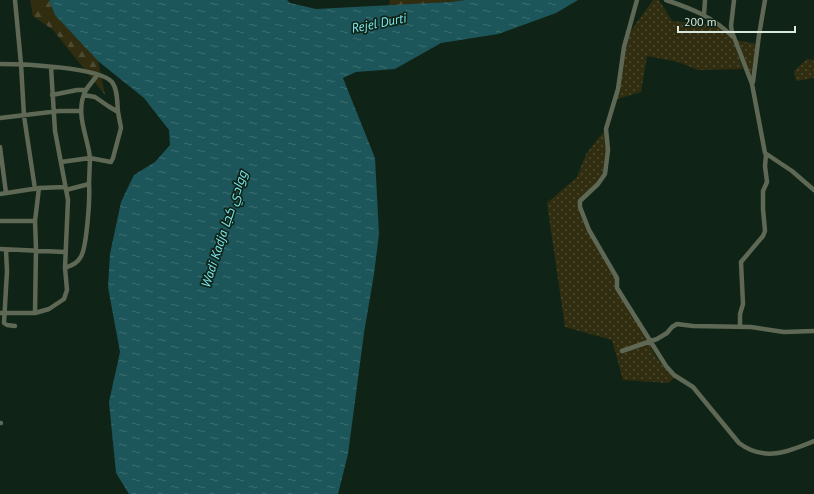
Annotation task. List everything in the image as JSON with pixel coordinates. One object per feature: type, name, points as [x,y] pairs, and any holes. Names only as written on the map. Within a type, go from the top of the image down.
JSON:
[{"type":"street","points":[[14,0],[21,64],[24,116],[37,188],[35,222],[35,313]]},
{"type":"street","points":[[637,0],[624,47],[618,89],[606,129],[608,150],[605,174],[598,184],[580,201],[579,204],[589,230],[618,278],[617,288],[666,366],[674,375],[693,387],[739,443],[747,449],[770,455],[792,451],[814,441]]},
{"type":"street","points":[[666,0],[675,2],[714,20],[734,39]]},
{"type":"street","points":[[704,0],[704,15]]},
{"type":"street","points":[[734,0],[731,26],[734,39],[752,84],[766,154],[765,166],[767,182],[763,191],[765,231],[763,236],[741,262],[744,304],[740,314],[740,327]]},
{"type":"street","points":[[752,84],[765,0]]},
{"type":"street","points":[[0,64],[21,64],[78,71],[105,77],[113,84],[115,88],[121,128],[112,161],[90,158],[61,162]]},
{"type":"street","points":[[2,313],[35,313],[49,309],[64,299],[67,290],[65,252],[68,211],[55,130],[51,67]]},
{"type":"street","points":[[65,268],[76,263],[83,254],[90,202],[90,158],[81,111],[85,93],[97,75]]},
{"type":"street","points":[[52,95],[72,91],[85,93],[95,97],[118,112]]},
{"type":"street","points":[[0,118],[53,112],[81,111]]},
{"type":"street","points":[[0,147],[6,193]]},
{"type":"street","points":[[766,154],[792,171],[814,190]]},
{"type":"street","points":[[0,194],[37,188],[65,188],[89,184]]},
{"type":"street","points":[[0,221],[35,222]]},
{"type":"street","points":[[0,250],[65,252]]},
{"type":"street","points":[[6,250],[7,271],[2,313],[5,324],[15,326]]},
{"type":"street","points":[[622,351],[663,336],[677,324],[693,326],[740,327],[784,332],[814,331]]},
{"type":"green space","points":[[30,0],[49,0],[55,15],[98,61],[105,95],[53,30],[33,16]]},
{"type":"green space","points":[[390,0],[465,0],[389,6]]},
{"type":"green space","points":[[653,0],[659,0],[672,21],[717,25],[733,39],[743,69],[698,70],[678,62],[647,56],[641,92],[617,99],[625,50],[630,32]]},
{"type":"green space","points":[[736,40],[757,44],[752,78]]},
{"type":"green space","points":[[807,59],[814,60],[814,78],[796,81],[794,71]]},
{"type":"green space","points":[[605,130],[607,150],[606,164],[602,177],[591,190],[579,200],[579,207],[617,278],[616,289],[659,360],[674,378],[668,383],[623,380],[612,340],[565,327],[547,203],[577,177],[586,154]]},
{"type":"water","points":[[49,0],[287,0],[290,3],[316,9],[465,0],[578,0],[556,13],[498,34],[441,43],[395,69],[356,72],[343,78],[375,158],[379,234],[348,454],[338,494],[129,494],[116,473],[109,402],[120,352],[108,287],[110,254],[121,202],[134,175],[155,162],[170,145],[169,130],[144,98],[98,61],[55,15]]},
{"type":"water label","name":"Rejel Durti","points":[[379,23]]},
{"type":"water label","name":"Wadi Kadja ووادي كجا","points":[[224,229]]}]
